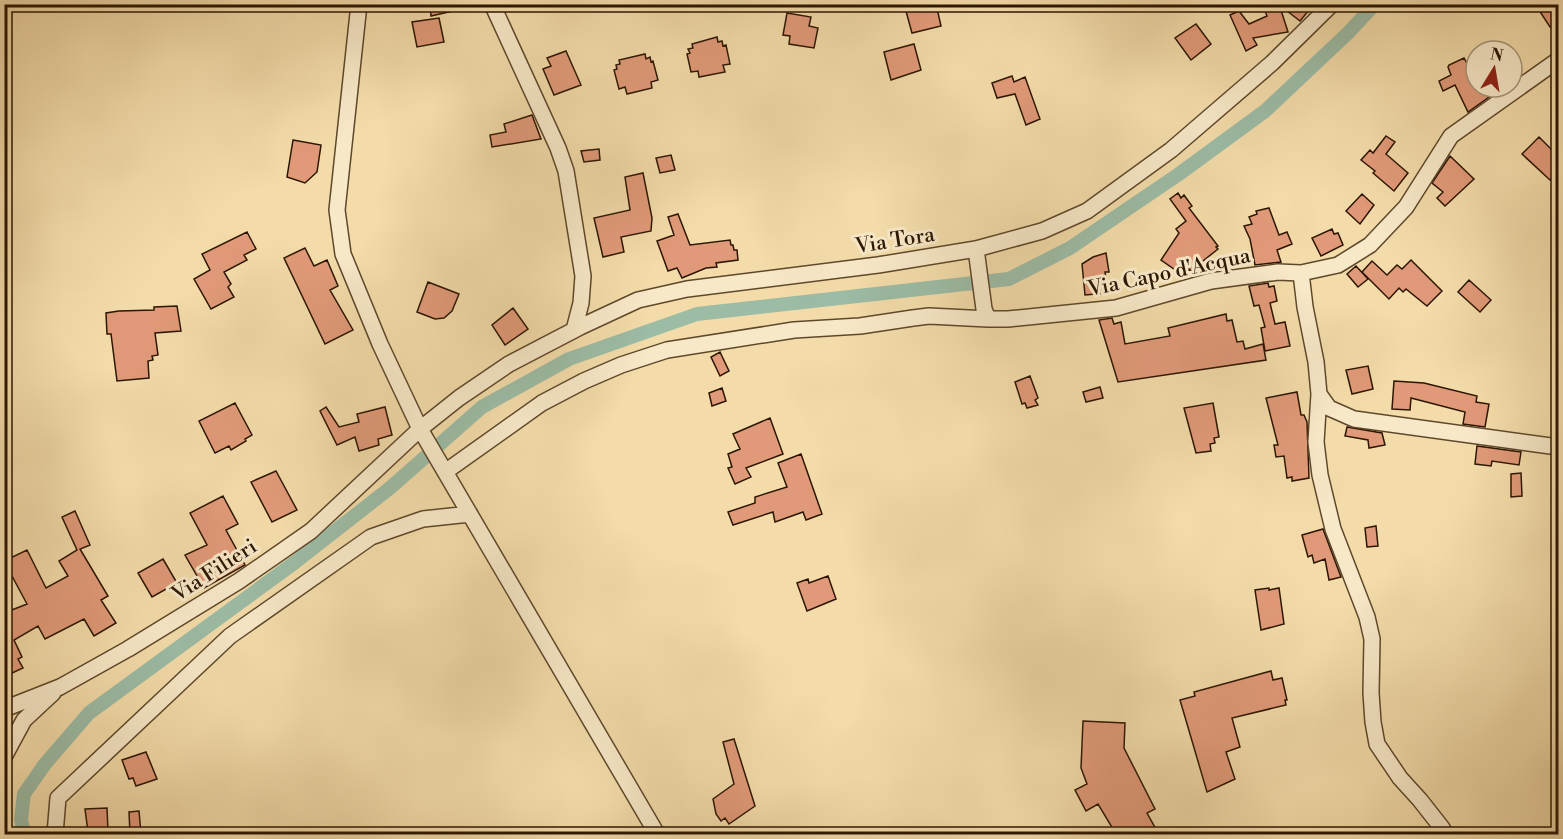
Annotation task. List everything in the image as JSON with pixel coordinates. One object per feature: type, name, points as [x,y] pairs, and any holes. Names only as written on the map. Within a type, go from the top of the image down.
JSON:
[{"type":"street","points":[[359,4],[338,210],[343,254],[380,344],[423,434],[657,834]]},
{"type":"street","points":[[492,4],[558,148],[566,171],[583,276],[581,303],[574,330]]},
{"type":"street","name":"Via Tora","points":[[423,434],[459,398],[508,364],[639,300],[687,289],[977,252],[1042,231],[1087,211],[1171,150],[1272,63],[1332,4]]},
{"type":"street","name":"Via Capo d'Acqua","points":[[443,468],[542,403],[612,369],[667,350],[794,330],[860,326],[929,316],[986,314],[1008,319],[1116,308],[1211,281],[1278,272],[1301,273],[1338,265],[1370,245],[1406,207],[1450,135],[1558,60]]},
{"type":"street","points":[[977,252],[986,314]]},
{"type":"street","points":[[1301,273],[1305,307],[1317,362],[1319,394],[1316,442],[1320,475],[1333,529],[1367,617],[1372,639],[1372,713],[1377,744],[1400,778],[1445,834]]},
{"type":"street","points":[[1319,394],[1329,408],[1354,419],[1558,447]]},
{"type":"street","name":"Via Filieri","points":[[4,710],[60,687],[128,649],[204,602],[311,531],[423,434]]},
{"type":"street","points":[[55,834],[58,798],[230,636],[371,537],[423,519],[470,514]]},
{"type":"street","points":[[4,757],[24,720],[60,687]]},
{"type":"building","points":[[430,4],[461,4],[462,9],[431,16]]},
{"type":"building","points":[[904,4],[936,4],[941,26],[912,33]]},
{"type":"building","points":[[1287,4],[1314,4],[1300,21],[1282,7],[1289,6]]},
{"type":"building","points":[[1535,4],[1558,4],[1558,22],[1550,27]]},
{"type":"building","points":[[1280,7],[1288,32],[1253,38],[1257,45],[1246,51],[1230,15],[1239,11],[1249,24],[1267,16],[1264,8]]},
{"type":"building","points":[[787,13],[811,17],[809,26],[818,28],[814,48],[789,44],[790,36],[783,35]]},
{"type":"building","points":[[439,18],[444,42],[417,47],[412,22]]},
{"type":"building","points":[[1196,24],[1211,44],[1191,60],[1175,38]]},
{"type":"building","points":[[717,37],[718,42],[722,41],[723,46],[726,45],[730,64],[723,65],[725,72],[699,77],[698,71],[691,72],[688,49],[693,48],[692,44]]},
{"type":"building","points":[[914,44],[921,70],[891,80],[884,52]]},
{"type":"building","points":[[566,51],[581,85],[554,95],[543,69],[551,66],[547,58]]},
{"type":"building","points":[[645,54],[646,59],[650,57],[651,62],[653,61],[658,80],[651,82],[652,88],[627,94],[625,87],[619,89],[614,70],[617,69],[616,65],[620,64],[619,60]]},
{"type":"building","points":[[1464,58],[1464,99],[1486,99],[1468,112],[1455,85],[1443,91],[1439,81],[1451,75],[1449,65]]},
{"type":"building","points":[[1012,76],[1014,82],[1025,77],[1040,119],[1026,125],[1015,94],[997,98],[992,83]]},
{"type":"building","points":[[532,115],[541,139],[492,147],[490,135],[506,132],[504,124]]},
{"type":"building","points":[[1386,136],[1395,142],[1386,154],[1408,173],[1394,191],[1361,160],[1370,150],[1373,153]]},
{"type":"building","points":[[1539,137],[1558,156],[1558,172],[1550,180],[1522,154]]},
{"type":"building","points":[[293,140],[321,145],[317,172],[305,183],[287,177]]},
{"type":"building","points":[[599,149],[600,160],[584,162],[581,151]]},
{"type":"building","points":[[671,155],[675,170],[660,173],[656,158]]},
{"type":"building","points":[[1450,156],[1474,179],[1445,206],[1437,198],[1443,192],[1432,183]]},
{"type":"building","points":[[643,173],[652,218],[651,231],[621,237],[624,252],[603,257],[594,218],[630,210],[625,177]]},
{"type":"building","points":[[1178,193],[1181,198],[1184,195],[1192,206],[1189,208],[1218,246],[1216,247],[1218,249],[1193,272],[1189,269],[1184,276],[1161,260],[1179,233],[1176,229],[1186,221],[1170,199]]},
{"type":"building","points":[[1362,194],[1374,205],[1360,224],[1346,211]]},
{"type":"building","points":[[1269,208],[1279,235],[1287,232],[1292,244],[1277,250],[1281,262],[1255,265],[1250,239],[1244,226],[1252,224],[1249,217],[1257,214],[1256,211]]},
{"type":"building","points":[[678,214],[690,245],[730,240],[734,250],[737,250],[738,260],[716,263],[717,267],[706,268],[682,278],[677,268],[668,271],[657,241],[674,235],[668,217]]},
{"type":"building","points":[[1332,229],[1334,234],[1338,233],[1343,245],[1321,256],[1312,238]]},
{"type":"building","points":[[247,232],[256,249],[244,255],[247,260],[224,272],[231,284],[228,287],[234,297],[211,309],[194,279],[210,270],[202,254]]},
{"type":"building","points":[[305,248],[314,266],[327,260],[338,286],[330,290],[353,330],[325,344],[284,258]]},
{"type":"building","points":[[1106,253],[1109,272],[1105,272],[1108,293],[1085,295],[1082,264]]},
{"type":"building","points":[[1411,260],[1442,291],[1427,306],[1406,289],[1403,292],[1399,288],[1389,299],[1362,272],[1372,261],[1387,275],[1397,265],[1402,269]]},
{"type":"building","points":[[1356,266],[1368,279],[1358,287],[1347,274]]},
{"type":"building","points":[[1469,280],[1491,300],[1480,312],[1458,292]]},
{"type":"building","points":[[428,282],[459,294],[452,311],[444,318],[435,319],[417,312]]},
{"type":"building","points":[[1268,283],[1269,287],[1274,286],[1277,301],[1270,303],[1275,324],[1285,322],[1290,346],[1265,351],[1261,328],[1265,327],[1259,305],[1254,306],[1249,286]]},
{"type":"building","points":[[177,306],[181,331],[155,333],[158,355],[152,356],[153,360],[148,361],[149,378],[117,381],[111,334],[107,334],[106,313]]},
{"type":"building","points":[[513,308],[528,329],[505,345],[492,325]]},
{"type":"building","points":[[1226,314],[1227,321],[1232,320],[1237,342],[1243,341],[1245,349],[1263,344],[1266,360],[1118,382],[1099,320],[1112,318],[1114,324],[1121,322],[1125,344],[1170,336],[1168,328]]},
{"type":"building","points":[[720,352],[729,371],[720,376],[711,357]]},
{"type":"building","points":[[1368,366],[1373,389],[1352,394],[1346,370]]},
{"type":"building","points":[[1030,376],[1038,398],[1035,400],[1038,405],[1027,408],[1025,403],[1022,404],[1015,382]]},
{"type":"building","points":[[1394,381],[1424,383],[1477,396],[1476,402],[1489,404],[1485,427],[1463,424],[1465,412],[1411,398],[1410,410],[1392,409]]},
{"type":"building","points":[[1100,387],[1103,398],[1086,402],[1083,392]]},
{"type":"building","points":[[722,388],[726,401],[712,406],[709,393]]},
{"type":"building","points":[[1297,392],[1301,415],[1304,415],[1307,422],[1309,478],[1292,481],[1292,477],[1287,478],[1284,456],[1276,457],[1274,445],[1278,445],[1266,398]]},
{"type":"building","points":[[235,403],[252,435],[231,450],[229,446],[215,453],[199,421]]},
{"type":"building","points":[[1213,403],[1219,437],[1214,438],[1215,443],[1210,444],[1211,451],[1196,453],[1184,408]]},
{"type":"building","points":[[326,407],[339,427],[359,422],[357,414],[385,407],[392,435],[378,439],[379,445],[359,451],[355,437],[337,445],[320,411]]},
{"type":"building","points":[[770,418],[783,454],[746,468],[751,477],[735,484],[728,468],[732,467],[728,454],[740,449],[733,434]]},
{"type":"building","points":[[1347,427],[1382,433],[1385,445],[1369,448],[1368,440],[1345,436]]},
{"type":"building","points":[[1477,446],[1521,452],[1519,465],[1492,461],[1491,466],[1475,464]]},
{"type":"building","points":[[801,454],[822,514],[806,520],[803,512],[775,522],[773,512],[733,525],[728,512],[755,503],[755,497],[787,487],[778,463]]},
{"type":"building","points":[[276,471],[297,510],[272,522],[251,482]]},
{"type":"building","points":[[1521,473],[1522,496],[1511,497],[1511,474]]},
{"type":"building","points":[[223,496],[238,524],[226,530],[245,565],[204,588],[185,555],[207,545],[190,513]]},
{"type":"building","points":[[75,511],[90,545],[80,549],[108,596],[101,600],[116,623],[94,636],[84,619],[45,639],[38,626],[14,640],[22,657],[18,659],[23,668],[10,674],[4,661],[4,613],[27,604],[4,561],[27,550],[46,588],[68,576],[59,561],[77,550],[62,517]]},
{"type":"building","points":[[1376,526],[1378,546],[1367,547],[1365,528]]},
{"type":"building","points":[[1323,529],[1341,577],[1329,580],[1325,559],[1314,563],[1312,555],[1308,557],[1302,535]]},
{"type":"building","points":[[163,559],[177,583],[152,597],[138,573]]},
{"type":"building","points":[[828,576],[836,599],[807,611],[797,583],[808,579],[809,583]]},
{"type":"building","points":[[1269,588],[1269,590],[1279,588],[1284,624],[1261,630],[1255,590]]},
{"type":"building","points":[[1271,671],[1273,680],[1282,678],[1286,705],[1232,718],[1240,747],[1226,752],[1235,779],[1207,792],[1180,700],[1195,696],[1194,692]]},
{"type":"building","points":[[1083,721],[1125,723],[1124,748],[1155,809],[1147,813],[1157,831],[1150,834],[1116,834],[1098,804],[1086,811],[1075,790],[1087,784],[1081,768]]},
{"type":"building","points":[[734,739],[755,806],[729,824],[725,818],[721,821],[716,814],[713,799],[734,784],[723,742]]},
{"type":"building","points":[[146,752],[157,779],[136,786],[133,778],[129,779],[122,760]]},
{"type":"building","points":[[107,808],[108,831],[88,832],[85,809]]},
{"type":"building","points":[[139,811],[141,834],[130,834],[129,812]]},
{"type":"waterway","points":[[24,834],[21,819],[24,794],[45,764],[89,713],[294,563],[390,488],[482,407],[569,359],[697,314],[1009,279],[1070,248],[1179,174],[1265,111],[1348,33],[1375,4]]}]
